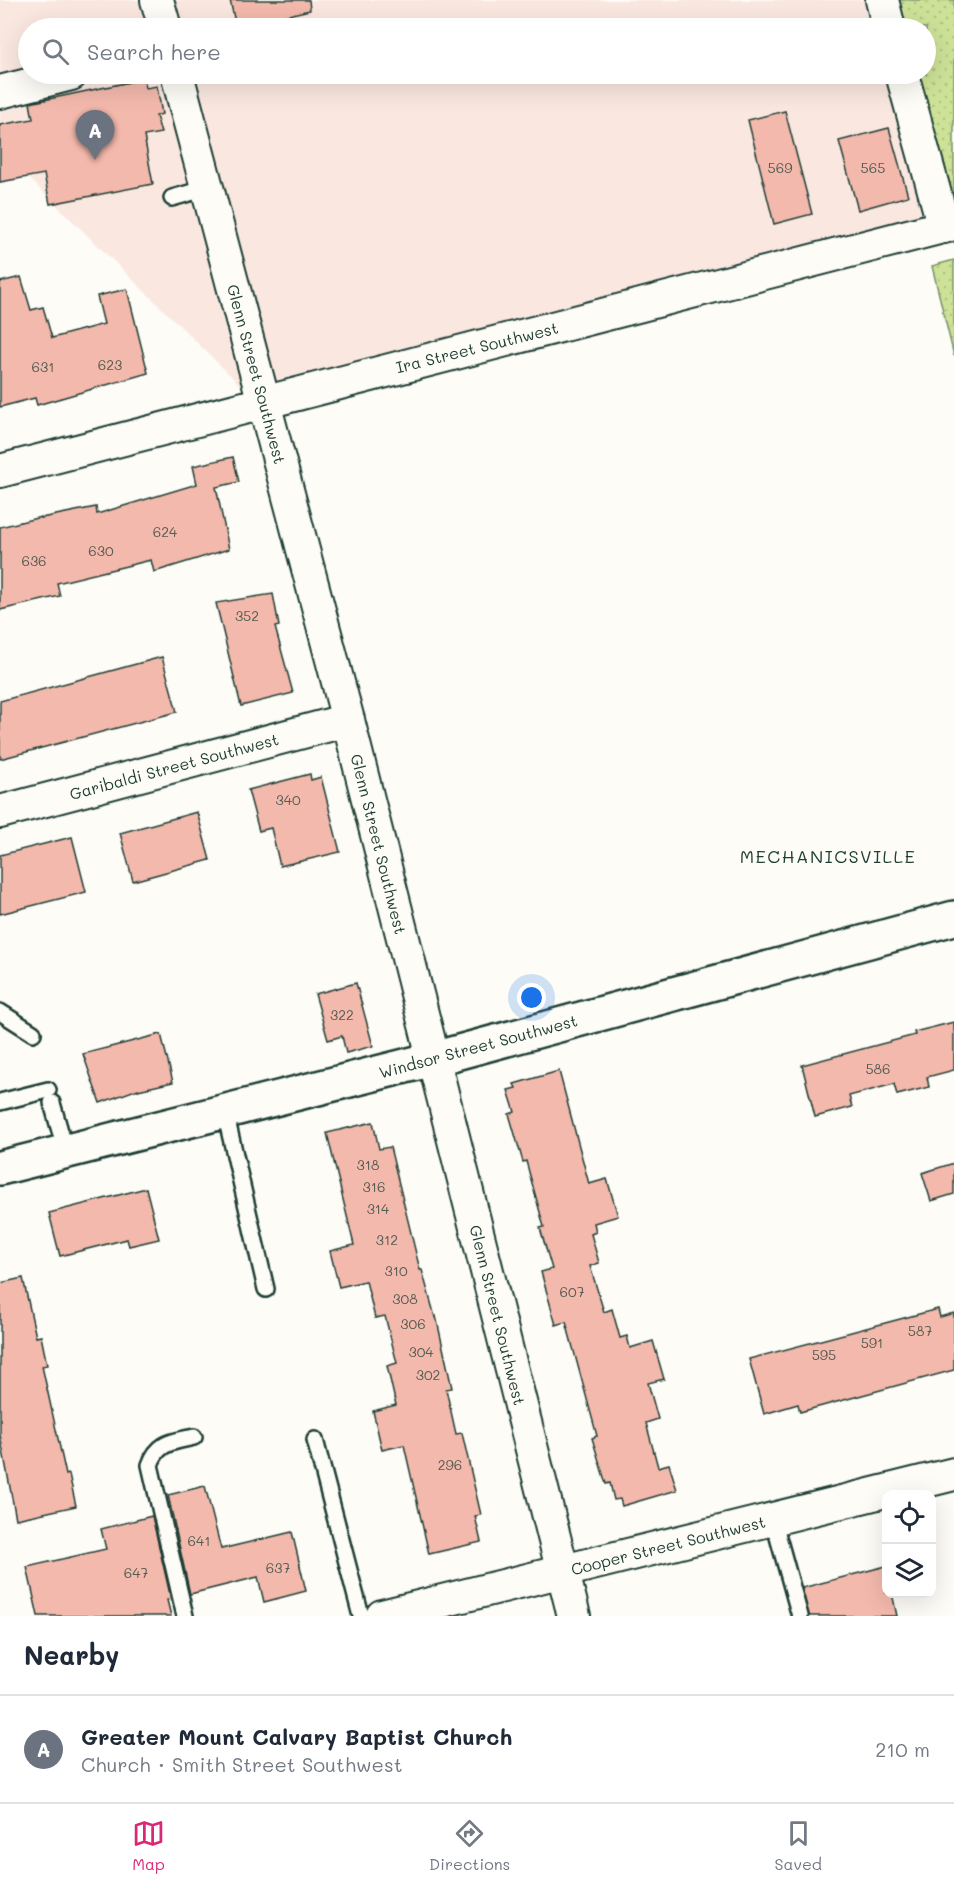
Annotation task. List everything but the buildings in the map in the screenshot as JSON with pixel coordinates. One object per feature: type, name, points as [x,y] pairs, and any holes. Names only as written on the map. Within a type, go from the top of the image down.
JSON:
[{"type":"street","points":[[158,0],[162,18]]},
{"type":"street","points":[[882,0],[886,18]]},
{"type":"street","points":[[0,92],[32,84]]},
{"type":"street","name":"Glenn Street Southwest","points":[[180,84],[348,720],[574,1616]]},
{"type":"street","points":[[905,84],[949,226]]},
{"type":"street","name":"Ira Street Southwest","points":[[0,471],[949,226]]},
{"type":"street","name":"Garibaldi Street Southwest","points":[[0,812],[348,720]]},
{"type":"street","name":"Windsor Street Southwest","points":[[0,1168],[434,1059],[954,918]]},
{"type":"street","name":"Cooper Street Southwest","points":[[906,1490],[954,1474]]},
{"type":"street","name":"Cooper Street Southwest","points":[[382,1616],[774,1519],[882,1496]]},
{"type":"lane","points":[[172,198],[207,188]]},
{"type":"lane","points":[[0,1012],[33,1034]]},
{"type":"lane","points":[[0,1102],[50,1096],[66,1152]]},
{"type":"lane","points":[[225,1112],[266,1289]]},
{"type":"lane","points":[[185,1616],[150,1465],[155,1452],[168,1443],[194,1437]]},
{"type":"lane","points":[[315,1440],[361,1616]]},
{"type":"lane","points":[[774,1519],[800,1616]]},
{"type":"shaded area","points":[[0,0],[874,0],[879,18],[18,18],[18,84],[899,84],[941,229],[269,413],[0,150]]},
{"type":"green space","points":[[891,0],[954,0],[954,201],[946,203],[914,84],[936,84],[936,18],[896,18]]},
{"type":"green space","points":[[954,260],[954,356],[932,266]]},
{"type":"place","name":"Greater Mount Calvary Baptist Church","points":[[95,160]]},
{"type":"district","name":"MECHANICSVILLE","points":[[828,856]]}]
